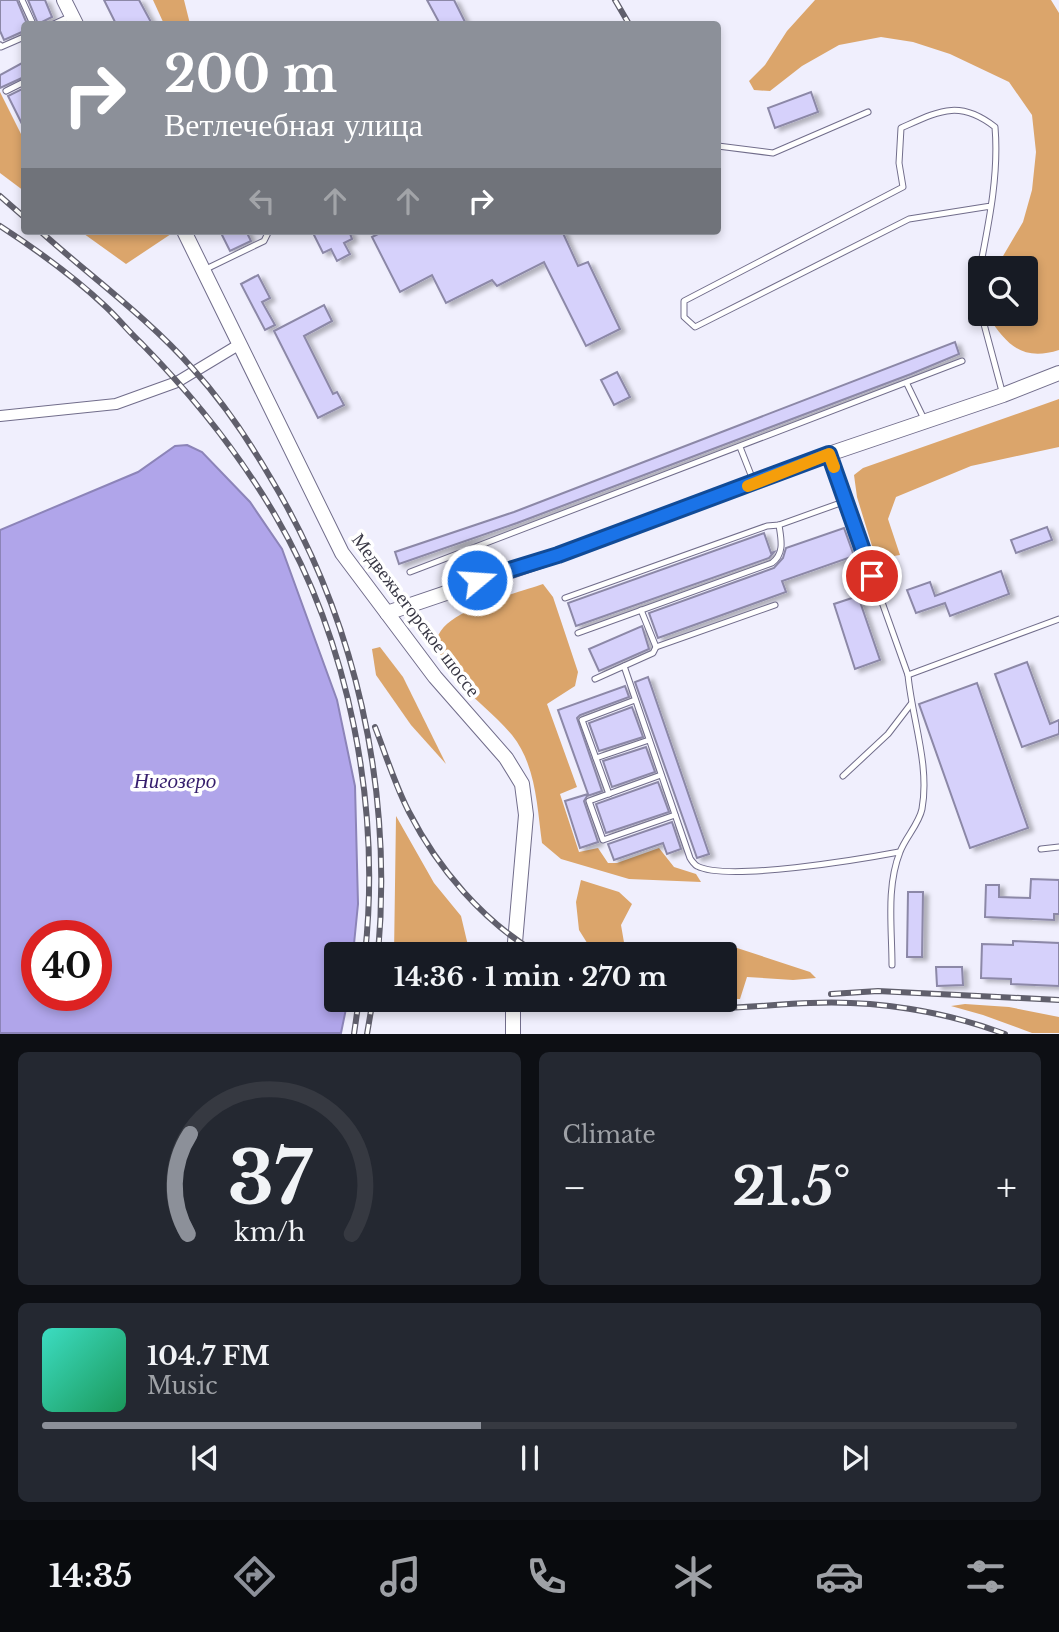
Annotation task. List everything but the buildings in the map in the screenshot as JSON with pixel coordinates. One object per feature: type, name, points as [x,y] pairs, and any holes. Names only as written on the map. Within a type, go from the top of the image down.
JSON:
[{"type":"street","points":[[64,0],[74,20]]},
{"type":"street","name":"Медвежьегорское шоссе","points":[[186,235],[342,553],[435,677],[506,758],[522,785],[526,815],[515,942]]},
{"type":"street","points":[[0,416],[116,404],[177,382],[240,344]]},
{"type":"street","points":[[387,613],[441,596],[477,580],[558,555],[829,454],[1003,395],[1059,373]]},
{"type":"street","points":[[513,1012],[513,1034]]},
{"type":"lane","points":[[22,0],[32,21]]},
{"type":"lane","points":[[0,45],[1,47],[21,38]]},
{"type":"lane","points":[[6,91],[21,84]]},
{"type":"lane","points":[[982,256],[991,206],[998,154],[995,127],[980,115],[948,109],[901,128],[899,163],[903,187],[684,301],[684,317],[695,327],[909,219],[991,206]]},
{"type":"lane","points":[[721,146],[773,153],[868,112]]},
{"type":"lane","points":[[204,270],[264,241],[267,235]]},
{"type":"lane","points":[[984,326],[1003,395]]},
{"type":"lane","points":[[410,572],[962,361]]},
{"type":"lane","points":[[906,384],[925,422]]},
{"type":"lane","points":[[740,447],[754,483]]},
{"type":"lane","points":[[829,454],[908,675],[922,758],[922,811],[900,852],[891,883],[892,965]]},
{"type":"lane","points":[[565,598],[766,526],[779,525],[846,501]]},
{"type":"lane","points":[[578,633],[772,563],[778,559],[782,547],[779,525]]},
{"type":"lane","points":[[468,551],[477,580]]},
{"type":"lane","points":[[595,679],[653,653],[656,647],[775,605]]},
{"type":"lane","points":[[641,610],[656,647]]},
{"type":"lane","points":[[908,675],[1059,619]]},
{"type":"lane","points":[[624,666],[690,858],[696,866],[723,872],[843,862],[900,852]]},
{"type":"lane","points":[[608,794],[582,720],[635,700]]},
{"type":"lane","points":[[843,776],[888,734],[911,704]]},
{"type":"lane","points":[[596,758],[649,740]]},
{"type":"lane","points":[[661,775],[589,801],[603,840],[675,816]]},
{"type":"lane","points":[[1041,849],[1059,847]]},
{"type":"shaded area","points":[[153,0],[184,0],[189,21],[163,21]]},
{"type":"shaded area","points":[[815,0],[1051,0],[1059,13],[1059,350],[1035,354],[1025,352],[1009,342],[995,326],[1038,326],[1038,256],[1003,256],[1023,222],[1032,190],[1036,152],[1032,115],[1009,82],[950,54],[913,42],[881,37],[839,45],[802,66],[770,91],[754,90],[749,81],[765,65],[787,31]]},
{"type":"shaded area","points":[[0,92],[21,134],[21,189],[0,173]]},
{"type":"shaded area","points":[[86,235],[170,235],[126,264]]},
{"type":"shaded area","points":[[1059,399],[1059,447],[971,466],[896,497],[888,519],[900,555],[876,559],[857,497],[854,475],[863,468]]},
{"type":"shaded area","points":[[543,584],[553,597],[578,672],[575,686],[547,704],[577,787],[560,794],[579,852],[598,848],[608,863],[617,863],[659,848],[674,867],[696,874],[701,882],[629,879],[561,859],[542,843],[534,786],[520,747],[506,728],[458,682],[442,660],[437,645],[439,633],[448,623],[480,606]]},
{"type":"shaded area","points":[[380,647],[403,677],[446,764],[411,725],[376,675],[372,649]]},
{"type":"shaded area","points":[[396,816],[434,883],[461,916],[467,942],[394,942]]},
{"type":"shaded area","points":[[581,880],[619,892],[632,904],[621,925],[624,942],[586,942],[579,930],[576,902]]},
{"type":"shaded area","points":[[737,948],[810,972],[816,978],[793,980],[747,977],[740,999],[737,999]]},
{"type":"shaded area","points":[[965,1004],[1009,1007],[1059,1017],[1059,1033],[1032,1033],[951,1006]]},
{"type":"water","name":"Нигозеро","points":[[187,445],[202,452],[250,502],[282,549],[337,700],[355,786],[358,904],[354,942],[324,942],[324,1012],[345,1012],[341,1033],[0,1033],[0,530],[138,472],[175,446]]},
{"type":"railway","points":[[615,0],[627,21]]},
{"type":"railway","points":[[0,196],[21,214]]},
{"type":"railway","points":[[0,226],[28,244],[93,295],[179,384],[214,425],[246,469],[275,515],[301,565],[323,617],[341,671],[354,727],[368,841],[369,898],[366,942]]},
{"type":"railway","points":[[45,235],[157,332],[204,382],[253,449],[300,532],[325,588],[346,647],[362,706],[380,829],[379,942]]},
{"type":"railway","points":[[375,727],[404,802],[434,854],[481,910],[520,942]]},
{"type":"railway","points":[[831,994],[878,991],[1059,1000]]},
{"type":"railway","points":[[737,1007],[810,1003],[884,1005],[934,1013],[1005,1034]]},
{"type":"railway","points":[[354,1034],[357,1012]]},
{"type":"railway","points":[[367,1034],[371,1012]]},
{"type":"slow traffic","points":[[748,486],[829,454],[834,467]]},
{"type":"route","points":[[477,580],[558,555],[829,454],[872,576]]}]
